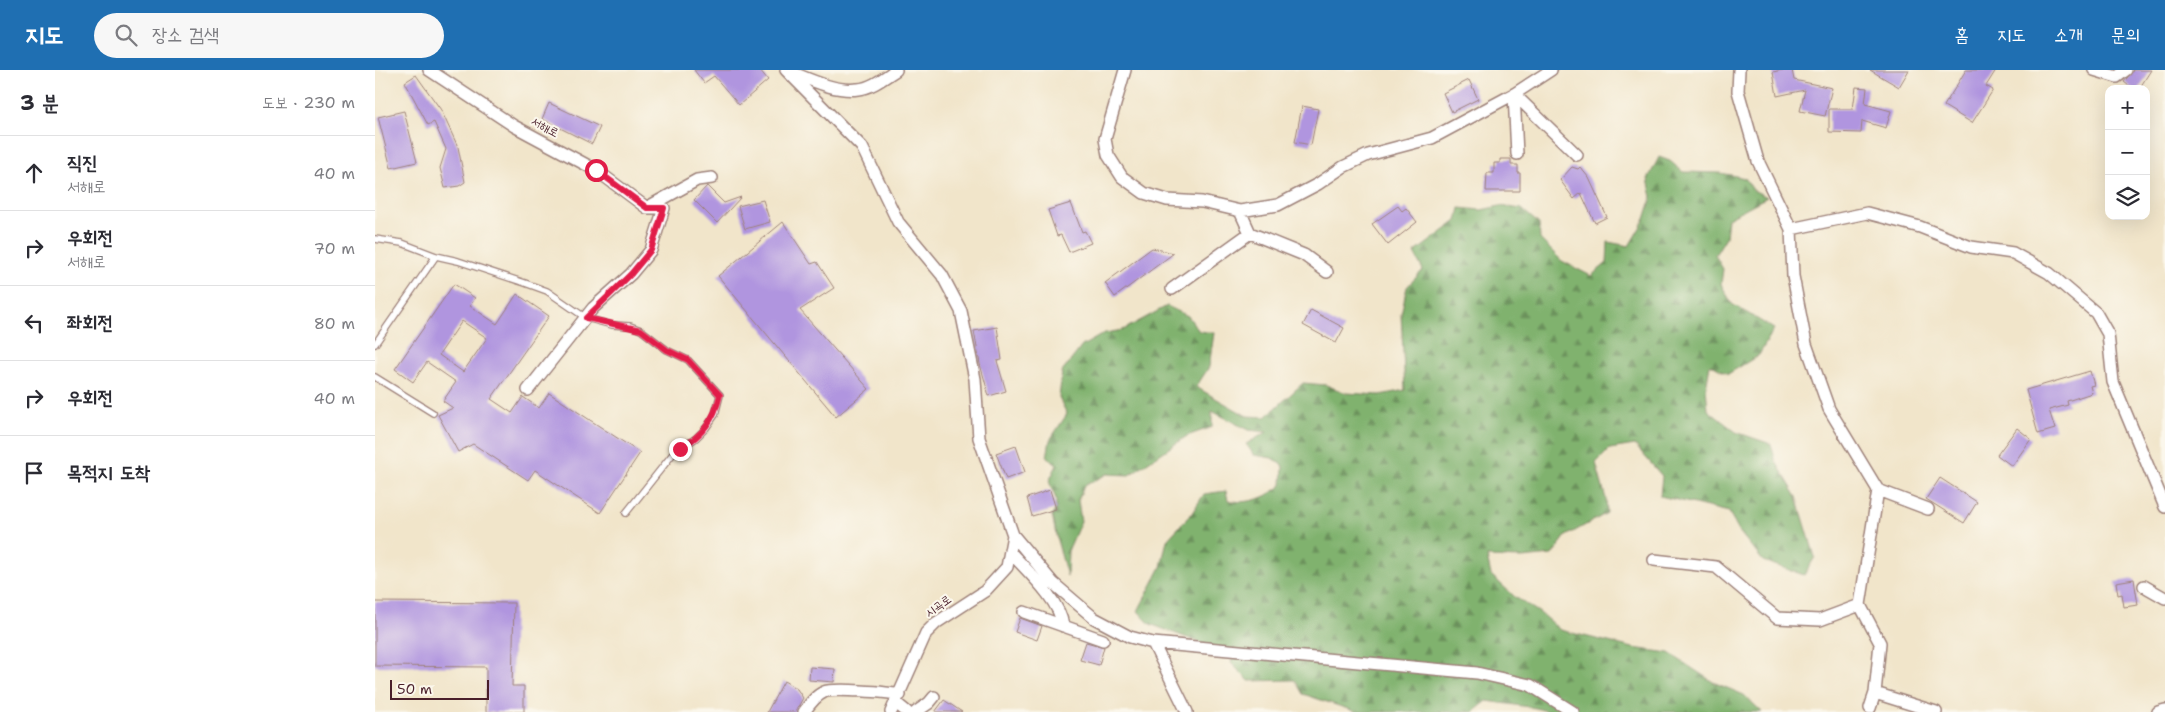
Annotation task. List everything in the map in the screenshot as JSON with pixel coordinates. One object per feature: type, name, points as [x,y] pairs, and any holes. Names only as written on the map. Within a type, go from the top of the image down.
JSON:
[{"type":"street","name":"서해로","points":[[429,70],[514,126],[596,170],[647,208],[664,208],[651,250],[631,274],[586,318],[527,390]]},
{"type":"street","points":[[786,71],[826,85],[858,90],[874,84],[896,70]]},
{"type":"street","points":[[1125,70],[1105,139],[1108,154],[1123,177],[1144,193],[1167,200],[1202,202],[1240,211],[1278,205],[1318,184],[1343,167],[1368,155],[1432,138],[1514,94],[1551,70]]},
{"type":"street","points":[[1739,70],[1738,91],[1758,161],[1791,229],[1793,276],[1806,344],[1829,409],[1878,490],[1928,509]]},
{"type":"street","points":[[2094,70],[2117,77],[2125,70]]},
{"type":"street","points":[[786,71],[862,147],[898,222],[942,275],[961,311],[975,379],[979,438],[1013,535],[1053,583],[1094,618],[1130,637],[1153,644],[1477,673],[1530,686],[1573,712]]},
{"type":"street","points":[[1514,94],[1517,154]]},
{"type":"street","points":[[1514,94],[1577,155]]},
{"type":"street","points":[[647,208],[697,180],[712,178]]},
{"type":"street","points":[[1240,211],[1250,233],[1304,255],[1327,272]]},
{"type":"street","points":[[1791,229],[1867,213],[1921,227],[1971,247],[2013,253],[2049,273],[2097,312],[2108,334],[2113,382],[2165,507]]},
{"type":"street","points":[[1172,288],[1250,233]]},
{"type":"street","points":[[1871,708],[1875,693],[1880,643],[1860,605],[1878,490]]},
{"type":"street","name":"시곡로","points":[[896,703],[926,633],[936,622],[985,592],[1007,567],[1013,535]]},
{"type":"street","points":[[1010,552],[1059,610],[1063,626]]},
{"type":"street","points":[[1654,560],[1716,567],[1777,618],[1820,620],[1860,605]]},
{"type":"street","points":[[2144,586],[2165,598]]},
{"type":"street","points":[[1025,612],[1103,640]]},
{"type":"street","points":[[1153,644],[1187,712]]},
{"type":"street","points":[[804,712],[811,702],[824,692],[835,690],[896,703],[907,712]]},
{"type":"street","points":[[1875,693],[1936,712]]},
{"type":"street","points":[[917,712],[934,697]]},
{"type":"street","points":[[2158,712],[2165,710]]},
{"type":"lane","points":[[375,239],[403,243],[436,256],[458,261],[547,291],[586,318],[641,330],[667,350],[688,360],[720,395],[715,415],[696,438],[672,455],[626,513]]},
{"type":"lane","points":[[375,344],[436,256]]},
{"type":"lane","points":[[375,377],[433,414]]},
{"type":"green space","points":[[1659,157],[1670,161],[1683,172],[1721,173],[1745,178],[1753,190],[1767,197],[1728,218],[1726,237],[1715,255],[1723,269],[1721,284],[1732,304],[1774,329],[1759,355],[1728,374],[1710,364],[1706,388],[1708,410],[1736,432],[1771,444],[1776,462],[1797,497],[1815,557],[1804,575],[1763,561],[1738,530],[1729,512],[1660,496],[1662,476],[1635,445],[1610,449],[1596,463],[1606,499],[1607,513],[1566,536],[1552,555],[1522,558],[1487,557],[1491,575],[1515,597],[1540,613],[1560,630],[1633,648],[1669,653],[1713,682],[1744,695],[1762,712],[1549,712],[1536,708],[1487,701],[1473,712],[1357,712],[1303,694],[1295,680],[1249,681],[1231,663],[1233,655],[1150,624],[1138,611],[1161,567],[1167,540],[1192,513],[1204,494],[1226,491],[1228,500],[1243,502],[1270,494],[1282,485],[1283,466],[1272,458],[1254,455],[1246,444],[1267,432],[1248,430],[1212,411],[1212,427],[1187,436],[1129,475],[1107,474],[1084,486],[1078,500],[1081,521],[1068,551],[1067,576],[1052,515],[1056,509],[1056,499],[1049,481],[1057,465],[1047,457],[1050,440],[1067,414],[1059,398],[1062,372],[1082,346],[1105,333],[1123,330],[1167,306],[1188,316],[1199,331],[1214,333],[1209,367],[1196,387],[1247,416],[1266,417],[1303,383],[1326,385],[1346,393],[1380,395],[1405,390],[1401,314],[1407,287],[1423,270],[1414,253],[1457,221],[1460,208],[1481,210],[1500,206],[1522,209],[1539,224],[1540,239],[1562,261],[1591,276],[1607,263],[1608,242],[1629,246],[1645,219],[1652,197],[1648,179]]},
{"type":"building","points":[[694,70],[760,70],[768,80],[739,105],[714,76],[704,83]]},
{"type":"building","points":[[1792,70],[1794,80],[1832,88],[1825,116],[1800,111],[1805,90],[1777,96],[1773,72]]},
{"type":"building","points":[[1870,70],[1909,70],[1899,87]]},
{"type":"building","points":[[1966,70],[1996,70],[1986,86],[1993,90],[1972,123],[1944,106]]},
{"type":"building","points":[[2133,70],[2151,70],[2142,85],[2128,85],[2124,82]]},
{"type":"building","points":[[416,75],[441,110],[458,147],[465,182],[459,186],[445,188],[440,168],[446,149],[434,122],[428,125],[405,82]]},
{"type":"building","points":[[1469,80],[1478,99],[1452,112],[1443,93]]},
{"type":"building","points":[[1856,87],[1867,88],[1865,104],[1891,111],[1886,128],[1862,121],[1861,133],[1829,132],[1829,109],[1853,109]]},
{"type":"building","points":[[549,103],[600,127],[592,144],[542,119]]},
{"type":"building","points":[[1302,106],[1318,109],[1311,145],[1295,142]]},
{"type":"building","points":[[404,111],[417,162],[391,168],[378,117]]},
{"type":"building","points":[[1500,159],[1511,159],[1511,165],[1518,165],[1520,191],[1486,191],[1487,173],[1494,173],[1494,163],[1500,163]]},
{"type":"building","points":[[1572,167],[1578,169],[1580,167],[1589,178],[1607,217],[1595,223],[1581,193],[1574,199],[1560,180]]},
{"type":"building","points":[[707,186],[724,203],[741,197],[717,223],[694,200]]},
{"type":"building","points":[[763,200],[770,222],[745,229],[738,206]]},
{"type":"building","points":[[1071,203],[1082,232],[1085,231],[1091,243],[1069,252],[1061,235],[1057,236],[1048,210]]},
{"type":"building","points":[[1398,206],[1402,211],[1406,208],[1417,222],[1388,245],[1372,224]]},
{"type":"building","points":[[783,222],[811,264],[817,262],[834,288],[800,310],[869,389],[836,417],[718,276]]},
{"type":"building","points":[[1152,248],[1174,253],[1115,297],[1105,283]]},
{"type":"building","points":[[454,284],[475,298],[470,306],[497,324],[517,294],[549,316],[491,399],[512,413],[523,397],[539,408],[549,393],[640,453],[600,513],[535,470],[528,480],[473,444],[458,452],[438,415],[453,408],[443,401],[456,382],[427,362],[413,382],[395,369]],"holes":[[[462,321],[487,338],[463,372],[439,355]]]},
{"type":"building","points":[[1311,310],[1344,328],[1336,343],[1303,325]]},
{"type":"building","points":[[997,327],[1002,360],[997,361],[1006,391],[989,396],[980,364],[974,331]]},
{"type":"building","points":[[2090,371],[2094,385],[2090,386],[2092,393],[2067,401],[2068,405],[2049,410],[2055,429],[2038,434],[2026,390]]},
{"type":"building","points":[[2017,428],[2031,439],[2012,466],[1997,455]]},
{"type":"building","points":[[1016,446],[1025,472],[1006,479],[996,453]]},
{"type":"building","points":[[1940,478],[1977,502],[1964,523],[1926,499]]},
{"type":"building","points":[[1050,490],[1056,509],[1032,516],[1027,498]]},
{"type":"building","points":[[2134,579],[2138,605],[2124,607],[2122,594],[2118,595],[2116,582]]},
{"type":"building","points":[[375,602],[514,603],[512,686],[524,686],[524,712],[486,712],[486,667],[375,666]]},
{"type":"building","points":[[1020,618],[1042,626],[1037,640],[1015,632]]},
{"type":"building","points":[[1086,642],[1104,647],[1099,665],[1080,660]]},
{"type":"building","points":[[810,667],[835,669],[834,682],[809,680]]},
{"type":"building","points":[[784,681],[797,689],[803,698],[795,712],[767,712]]},
{"type":"building","points":[[944,700],[962,712],[935,712]]},
{"type":"route","points":[[596,170],[647,208],[664,208],[651,250],[631,274],[593,308],[586,318],[612,325],[630,326],[641,330],[667,350],[688,360],[720,395],[715,415],[706,428],[680,449]]}]
